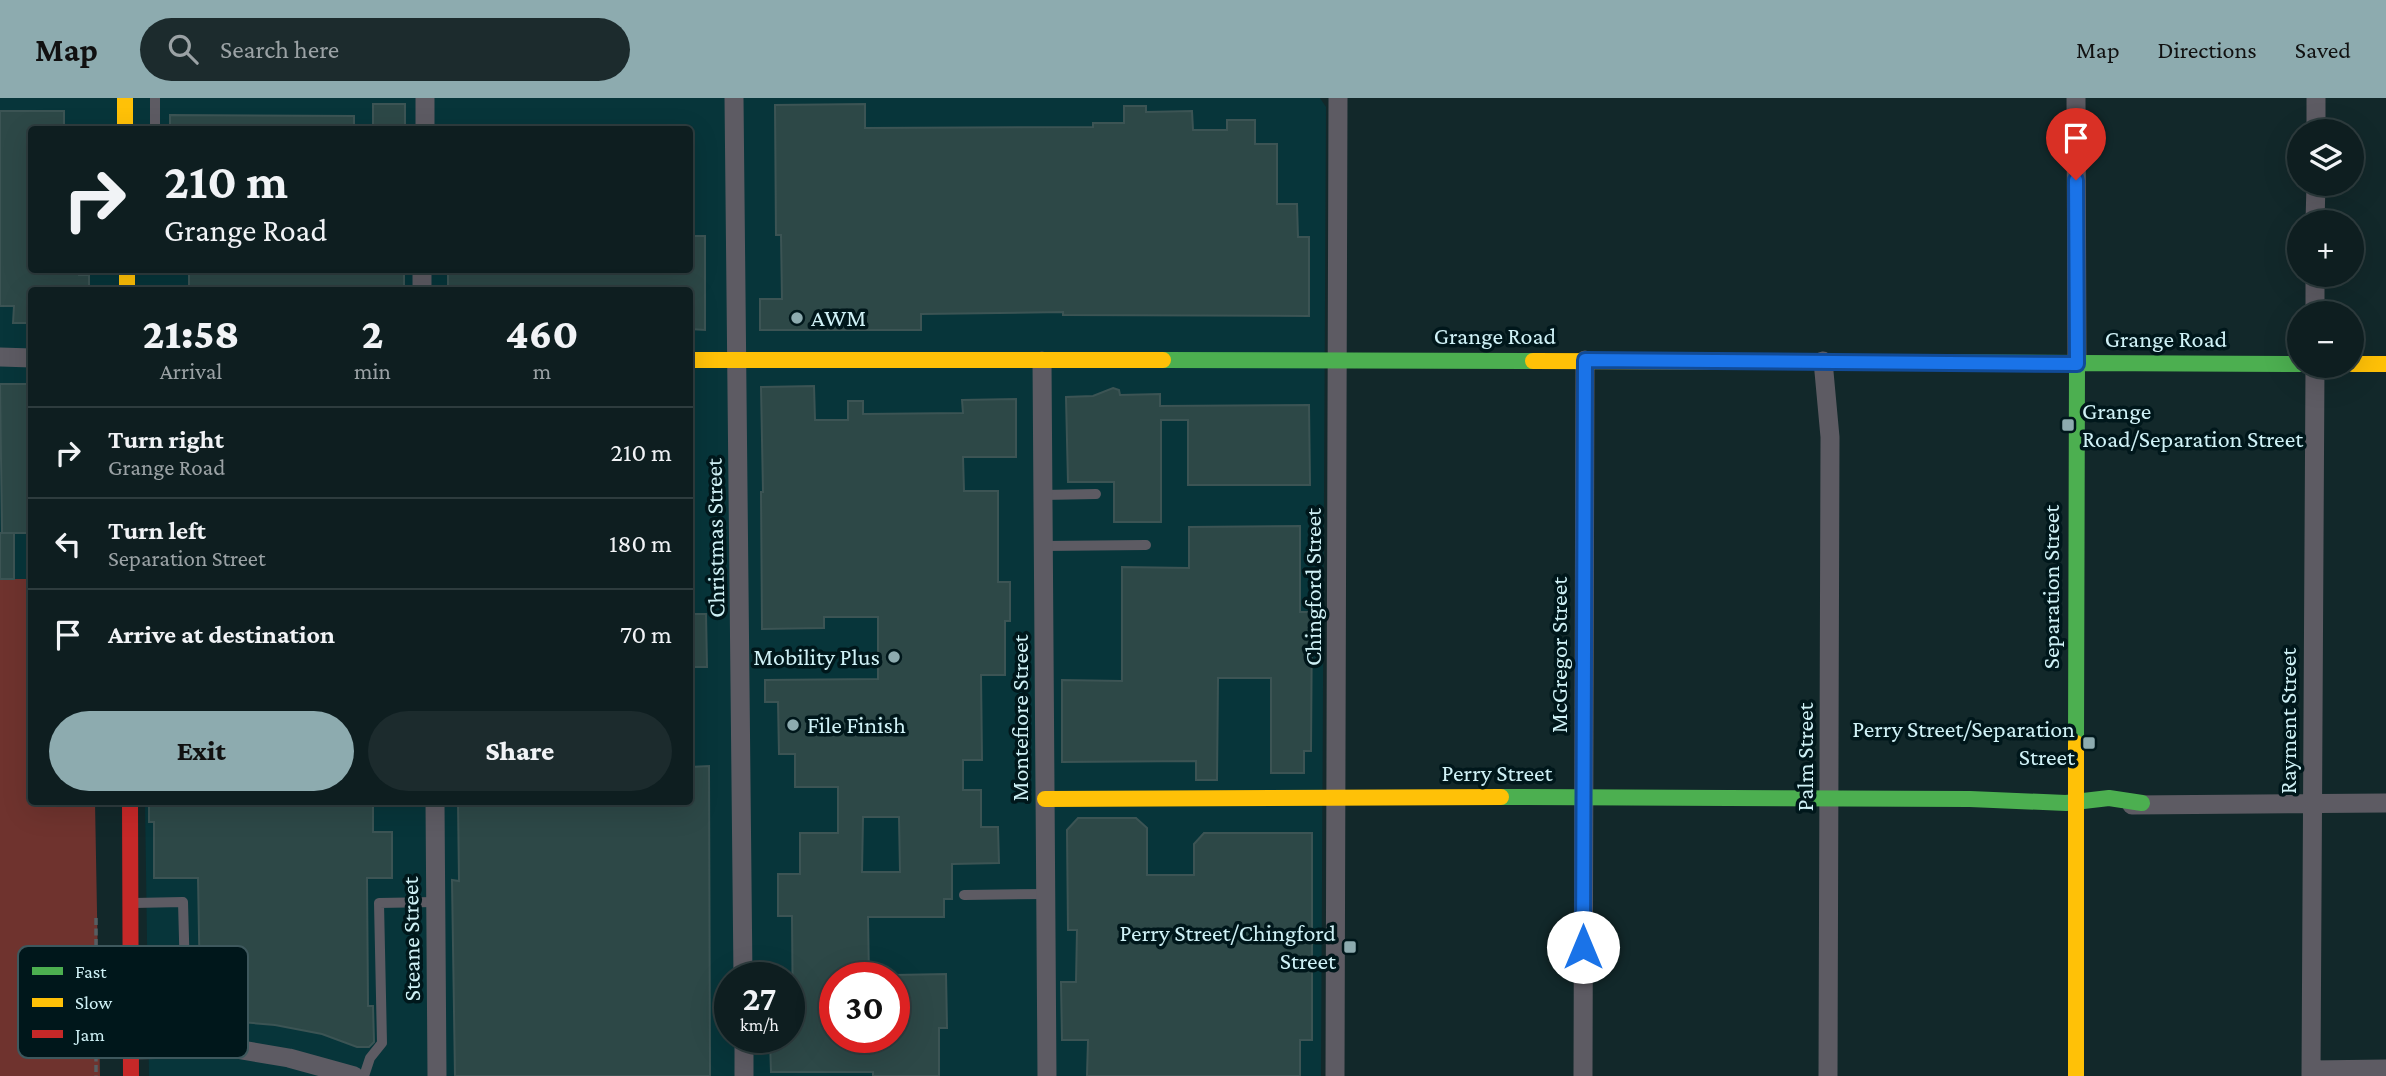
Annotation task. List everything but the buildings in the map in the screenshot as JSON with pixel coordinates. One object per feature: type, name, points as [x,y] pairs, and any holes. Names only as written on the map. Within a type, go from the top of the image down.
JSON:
[{"type":"main road","points":[[125,98],[125,126]]},
{"type":"main road","name":"Grange Road","points":[[693,360],[1585,360],[2287,364]]},
{"type":"main road","name":"Separation Street","points":[[2076,1076],[2077,364]]},
{"type":"main road","points":[[2364,364],[2386,364]]},
{"type":"main road","name":"Perry Street","points":[[1045,799],[1582,797],[1969,799],[2075,803]]},
{"type":"main road","points":[[130,805],[130,946]]},
{"type":"main road","points":[[131,1058],[131,1076]]},
{"type":"street","points":[[425,98],[425,126]]},
{"type":"street","name":"Christmas Street","points":[[734,98],[743,962]]},
{"type":"street","name":"Chingford Street","points":[[1335,1076],[1338,98]]},
{"type":"street","name":"Separation Street","points":[[2076,98],[2077,364]]},
{"type":"street","points":[[2316,98],[2316,119]]},
{"type":"street","points":[[0,357],[28,358]]},
{"type":"street","name":"McGregor Street","points":[[1583,1076],[1585,360]]},
{"type":"street","name":"Montefiore Street","points":[[1042,361],[1048,1076]]},
{"type":"street","name":"Palm Street","points":[[1828,1076],[1830,437],[1837,388],[1830,361]]},
{"type":"street","name":"Rayment Street","points":[[2311,1073],[2315,378]]},
{"type":"street","name":"Perry Street","points":[[2075,803],[2095,808],[2142,803],[2386,803]]},
{"type":"street","name":"Steane Street","points":[[435,805],[437,1076]]},
{"type":"street","points":[[248,1051],[289,1058],[354,1076]]},
{"type":"street","points":[[744,1053],[744,1076]]},
{"type":"street","points":[[2311,1073],[2386,1069]]},
{"type":"lane","points":[[155,98],[155,126]]},
{"type":"lane","points":[[1043,495],[1096,494]]},
{"type":"lane","points":[[1043,546],[1146,545]]},
{"type":"lane","points":[[964,895],[1046,894]]},
{"type":"lane","points":[[130,903],[183,902],[184,946]]},
{"type":"lane","points":[[363,1076],[370,1058],[382,1043],[379,903],[435,902]]},
{"type":"path","points":[[96,918],[96,946]]},
{"type":"path","points":[[96,1058],[96,1076]]},
{"type":"shaded area","points":[[0,98],[1320,98],[1326,107],[1321,1076],[149,1076],[149,1058],[248,1058],[248,946],[147,946],[145,805],[693,805],[693,287],[28,287],[28,579],[0,579]]},
{"type":"shaded area","points":[[0,579],[28,579],[28,805],[95,805],[98,946],[18,946],[18,1058],[100,1058],[100,1076],[0,1076]]},
{"type":"traffic: fast","points":[[1163,360],[1533,361]]},
{"type":"traffic: fast","points":[[1840,362],[2287,364]]},
{"type":"traffic: fast","points":[[2076,743],[2077,364]]},
{"type":"traffic: fast","points":[[1501,797],[1970,799],[2066,803],[2109,798],[2142,803]]},
{"type":"traffic: slow","points":[[125,98],[125,126]]},
{"type":"traffic: slow","points":[[127,273],[127,287]]},
{"type":"traffic: slow","points":[[693,360],[1163,360]]},
{"type":"traffic: slow","points":[[1533,361],[1840,362]]},
{"type":"traffic: slow","points":[[2364,364],[2386,364]]},
{"type":"traffic: slow","points":[[2076,743],[2076,1076]]},
{"type":"traffic: slow","points":[[1045,799],[1501,797]]},
{"type":"traffic: jam","points":[[130,805],[131,946]]},
{"type":"traffic: jam","points":[[131,1058],[131,1076]]},
{"type":"place","name":"AWM","points":[[797,318]]},
{"type":"place","name":"Grange Road/Separation Street","points":[[2068,425]]},
{"type":"place","name":"Mobility Plus","points":[[894,657]]},
{"type":"place","name":"File Finish","points":[[793,725]]},
{"type":"place","name":"Perry Street/Separation Street","points":[[2089,743]]},
{"type":"place","name":"Perry Street/Chingford Street","points":[[1350,947]]},
{"type":"route","points":[[1583,947],[1585,360],[2077,364],[2076,180]]}]
